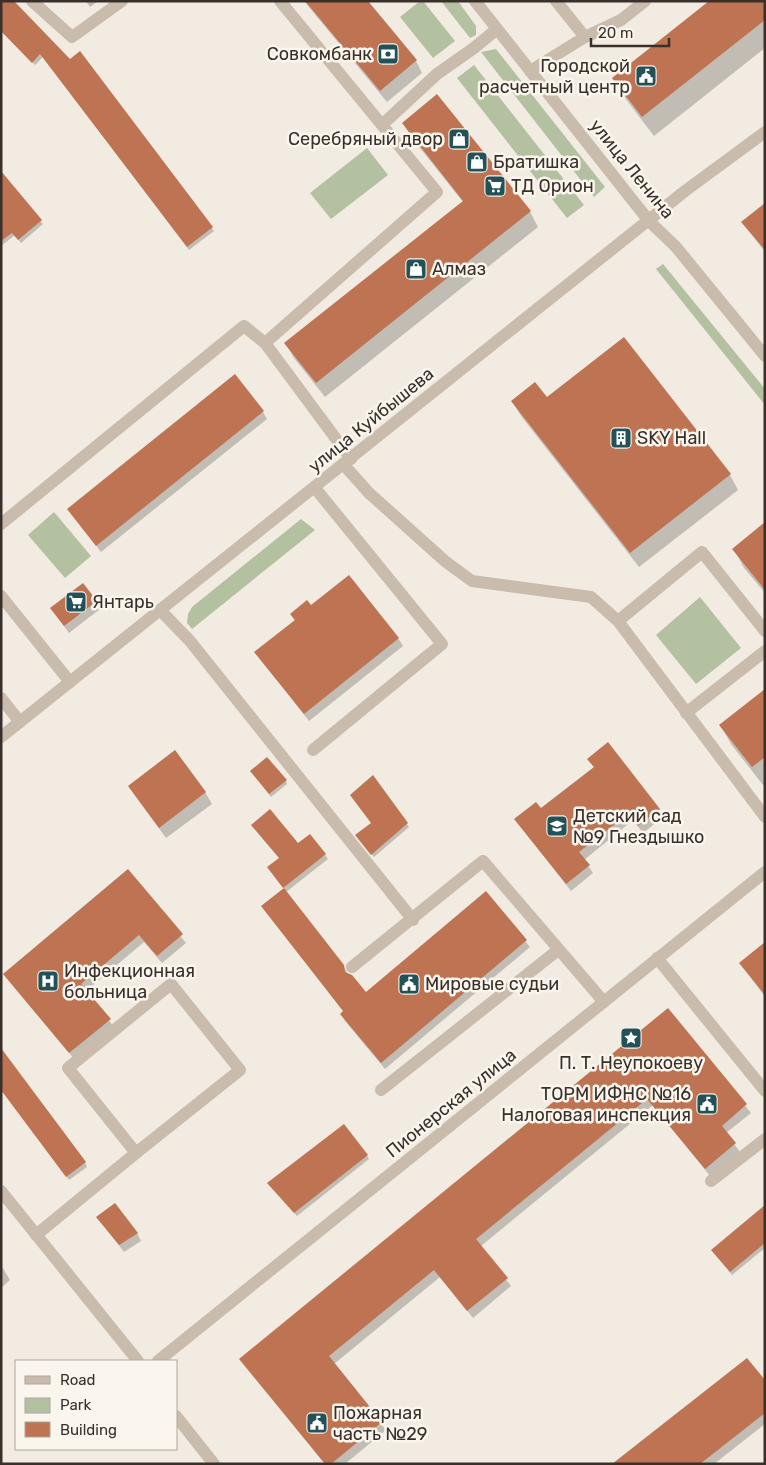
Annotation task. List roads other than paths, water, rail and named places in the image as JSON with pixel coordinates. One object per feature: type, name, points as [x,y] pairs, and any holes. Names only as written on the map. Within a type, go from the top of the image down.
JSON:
[{"type":"street","points":[[32,1],[72,37],[122,1]]},
{"type":"street","points":[[265,343],[437,192],[280,1]]},
{"type":"street","name":"улица Ленина","points":[[475,1],[648,221],[676,247],[765,356]]},
{"type":"street","points":[[556,1],[585,37]]},
{"type":"street","points":[[530,71],[585,37],[621,20],[645,1]]},
{"type":"street","points":[[383,124],[437,74],[497,29]]},
{"type":"street","name":"улица Куйбышева","points":[[1,737],[648,221],[765,132]]},
{"type":"street","points":[[1,524],[244,326],[265,343],[369,493],[446,562],[472,581],[591,597],[618,621],[765,817]]},
{"type":"street","points":[[313,750],[442,644],[315,488]]},
{"type":"street","points":[[618,621],[702,552],[765,631]]},
{"type":"street","points":[[1,596],[70,682]]},
{"type":"street","points":[[161,611],[190,641],[413,920]]},
{"type":"street","points":[[686,714],[765,651]]},
{"type":"street","points":[[1,698],[20,722]]},
{"type":"street","points":[[352,967],[413,920],[484,861],[604,1002]]},
{"type":"street","name":"Пионерская улица","points":[[159,1360],[765,872]]},
{"type":"street","points":[[381,1090],[558,950]]},
{"type":"street","points":[[657,958],[765,1091]]},
{"type":"street","points":[[36,1235],[240,1070],[171,984],[68,1068],[136,1153]]},
{"type":"street","points":[[712,1181],[765,1139]]},
{"type":"street","points":[[1,1191],[137,1360]]},
{"type":"street","points":[[178,1419],[214,1464]]},
{"type":"place","name":"Совкомбанк","points":[[388,54]]},
{"type":"place","name":"Городской расчетный центр","points":[[646,76]]},
{"type":"place","name":"Серебряный двор","points":[[459,139]]},
{"type":"place","name":"Братишка","points":[[477,162]]},
{"type":"place","name":"ТД Орион","points":[[495,186]]},
{"type":"place","name":"Алмаз","points":[[416,269]]},
{"type":"place","name":"SKY Hall","points":[[621,438]]},
{"type":"place","name":"Янтарь","points":[[76,602]]},
{"type":"place","name":"Детский сад №9 Гнездышко","points":[[557,826]]},
{"type":"place","name":"Инфекционная больница","points":[[48,981]]},
{"type":"place","name":"Мировые судьи","points":[[409,984]]},
{"type":"place","name":"П. Т. Неупокоеву","points":[[631,1038]]},
{"type":"place","name":"ТОРМ ИФНС №16 Налоговая инспекция","points":[[707,1104]]},
{"type":"place","name":"Пожарная часть №29","points":[[317,1423]]}]
